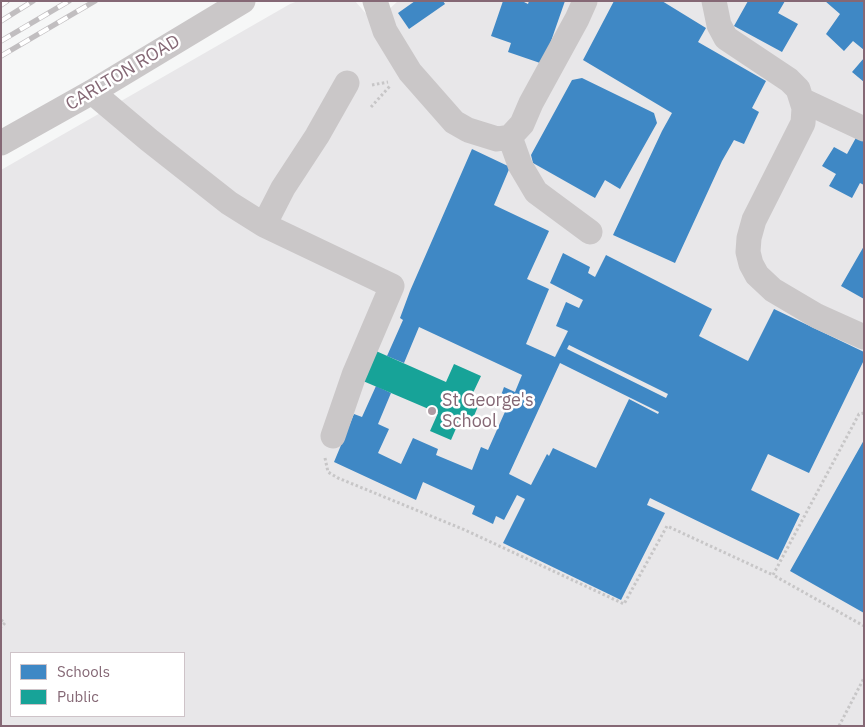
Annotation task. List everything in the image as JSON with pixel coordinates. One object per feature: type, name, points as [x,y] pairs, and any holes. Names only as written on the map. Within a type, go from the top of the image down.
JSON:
[{"type":"street","name":"CARLTON ROAD","points":[[1,143],[92,92],[243,1]]},
{"type":"street","points":[[375,1],[385,31],[410,72],[454,122],[468,130],[497,139],[510,138],[522,124],[530,103],[577,19],[584,1]]},
{"type":"street","points":[[714,1],[719,25],[726,38],[789,80],[798,90],[804,108],[803,123],[754,220],[748,238],[748,252],[751,264],[757,275],[773,290],[816,316],[864,337]]},
{"type":"street","points":[[264,225],[283,188],[317,136],[347,82]]},
{"type":"street","points":[[92,92],[228,203],[264,225],[392,286],[354,375],[333,436]]},
{"type":"street","points":[[802,100],[864,129]]},
{"type":"street","points":[[510,138],[520,165],[536,192],[590,232]]},
{"type":"path","points":[[347,82],[372,85],[395,80],[371,107]]},
{"type":"path","points":[[772,575],[859,414],[864,413]]},
{"type":"path","points":[[333,436],[325,459],[328,472],[338,478],[465,530],[624,604],[667,526],[772,575],[864,626]]},
{"type":"path","points":[[1,620],[5,623],[1,628]]},
{"type":"path","points":[[839,726],[864,678]]},
{"type":"shaded area","name":"St George's School","points":[[298,1],[355,1],[374,23],[398,1],[864,1],[864,726],[1,726],[1,170]]},
{"type":"building: Schools","points":[[415,1],[443,1],[445,4],[409,29],[398,13]]},
{"type":"building: Schools","points":[[503,1],[522,1],[528,4],[529,1],[565,1],[543,64],[508,52],[511,43],[491,36]]},
{"type":"building: Schools","points":[[614,1],[662,1],[706,28],[698,42],[766,81],[752,108],[759,112],[744,144],[734,140],[722,161],[675,263],[613,235],[672,113],[583,60]]},
{"type":"building: Schools","points":[[748,1],[785,1],[778,13],[798,24],[782,52],[734,26]]},
{"type":"building: Schools","points":[[825,1],[864,1],[864,50],[853,41],[844,51],[826,34],[840,14]]},
{"type":"building: Schools","points":[[864,58],[864,82],[852,72]]},
{"type":"building: Schools","points":[[582,78],[654,113],[657,123],[620,189],[605,180],[595,198],[533,163],[531,155],[572,80]]},
{"type":"building: Schools","points":[[858,134],[864,137],[864,185],[860,183],[852,198],[829,186],[836,174],[822,166],[834,147],[847,154]]},
{"type":"building: Schools","points":[[472,149],[510,167],[494,205],[549,231],[527,279],[549,289],[526,344],[555,357],[568,331],[556,326],[566,302],[579,308],[583,300],[550,283],[563,253],[590,267],[588,273],[595,277],[606,255],[712,309],[699,336],[748,361],[774,309],[864,352],[864,360],[809,473],[768,454],[751,490],[800,514],[778,560],[650,498],[647,505],[665,513],[621,600],[503,543],[525,499],[517,495],[504,520],[496,516],[493,524],[472,514],[475,506],[423,482],[416,500],[334,462],[354,414],[362,417],[376,386],[391,393],[378,424],[389,429],[378,453],[401,464],[413,438],[438,449],[436,455],[472,470],[481,447],[488,450],[508,405],[499,401],[504,387],[515,392],[522,375],[419,327],[404,363],[387,356],[403,320],[400,318]],"holes":[[[569,345],[668,394],[666,398],[567,349]],[[560,363],[659,412],[658,414],[629,399],[596,468],[553,448],[549,456],[547,454],[531,485],[509,474]]]},
{"type":"building: Schools","points":[[864,246],[864,299],[841,286]]},
{"type":"building: Schools","points":[[864,440],[864,613],[790,571]]},
{"type":"building: Public","points":[[376,351],[446,382],[454,364],[481,376],[472,395],[481,399],[469,428],[458,424],[451,440],[430,431],[438,413],[363,381]]},
{"type":"railway","points":[[1,5],[7,1]]},
{"type":"railway","points":[[1,21],[33,1]]},
{"type":"railway","points":[[1,41],[69,1]]},
{"type":"railway","points":[[1,56],[95,1]]},
{"type":"place","name":"St George's School","points":[[432,411]]}]
